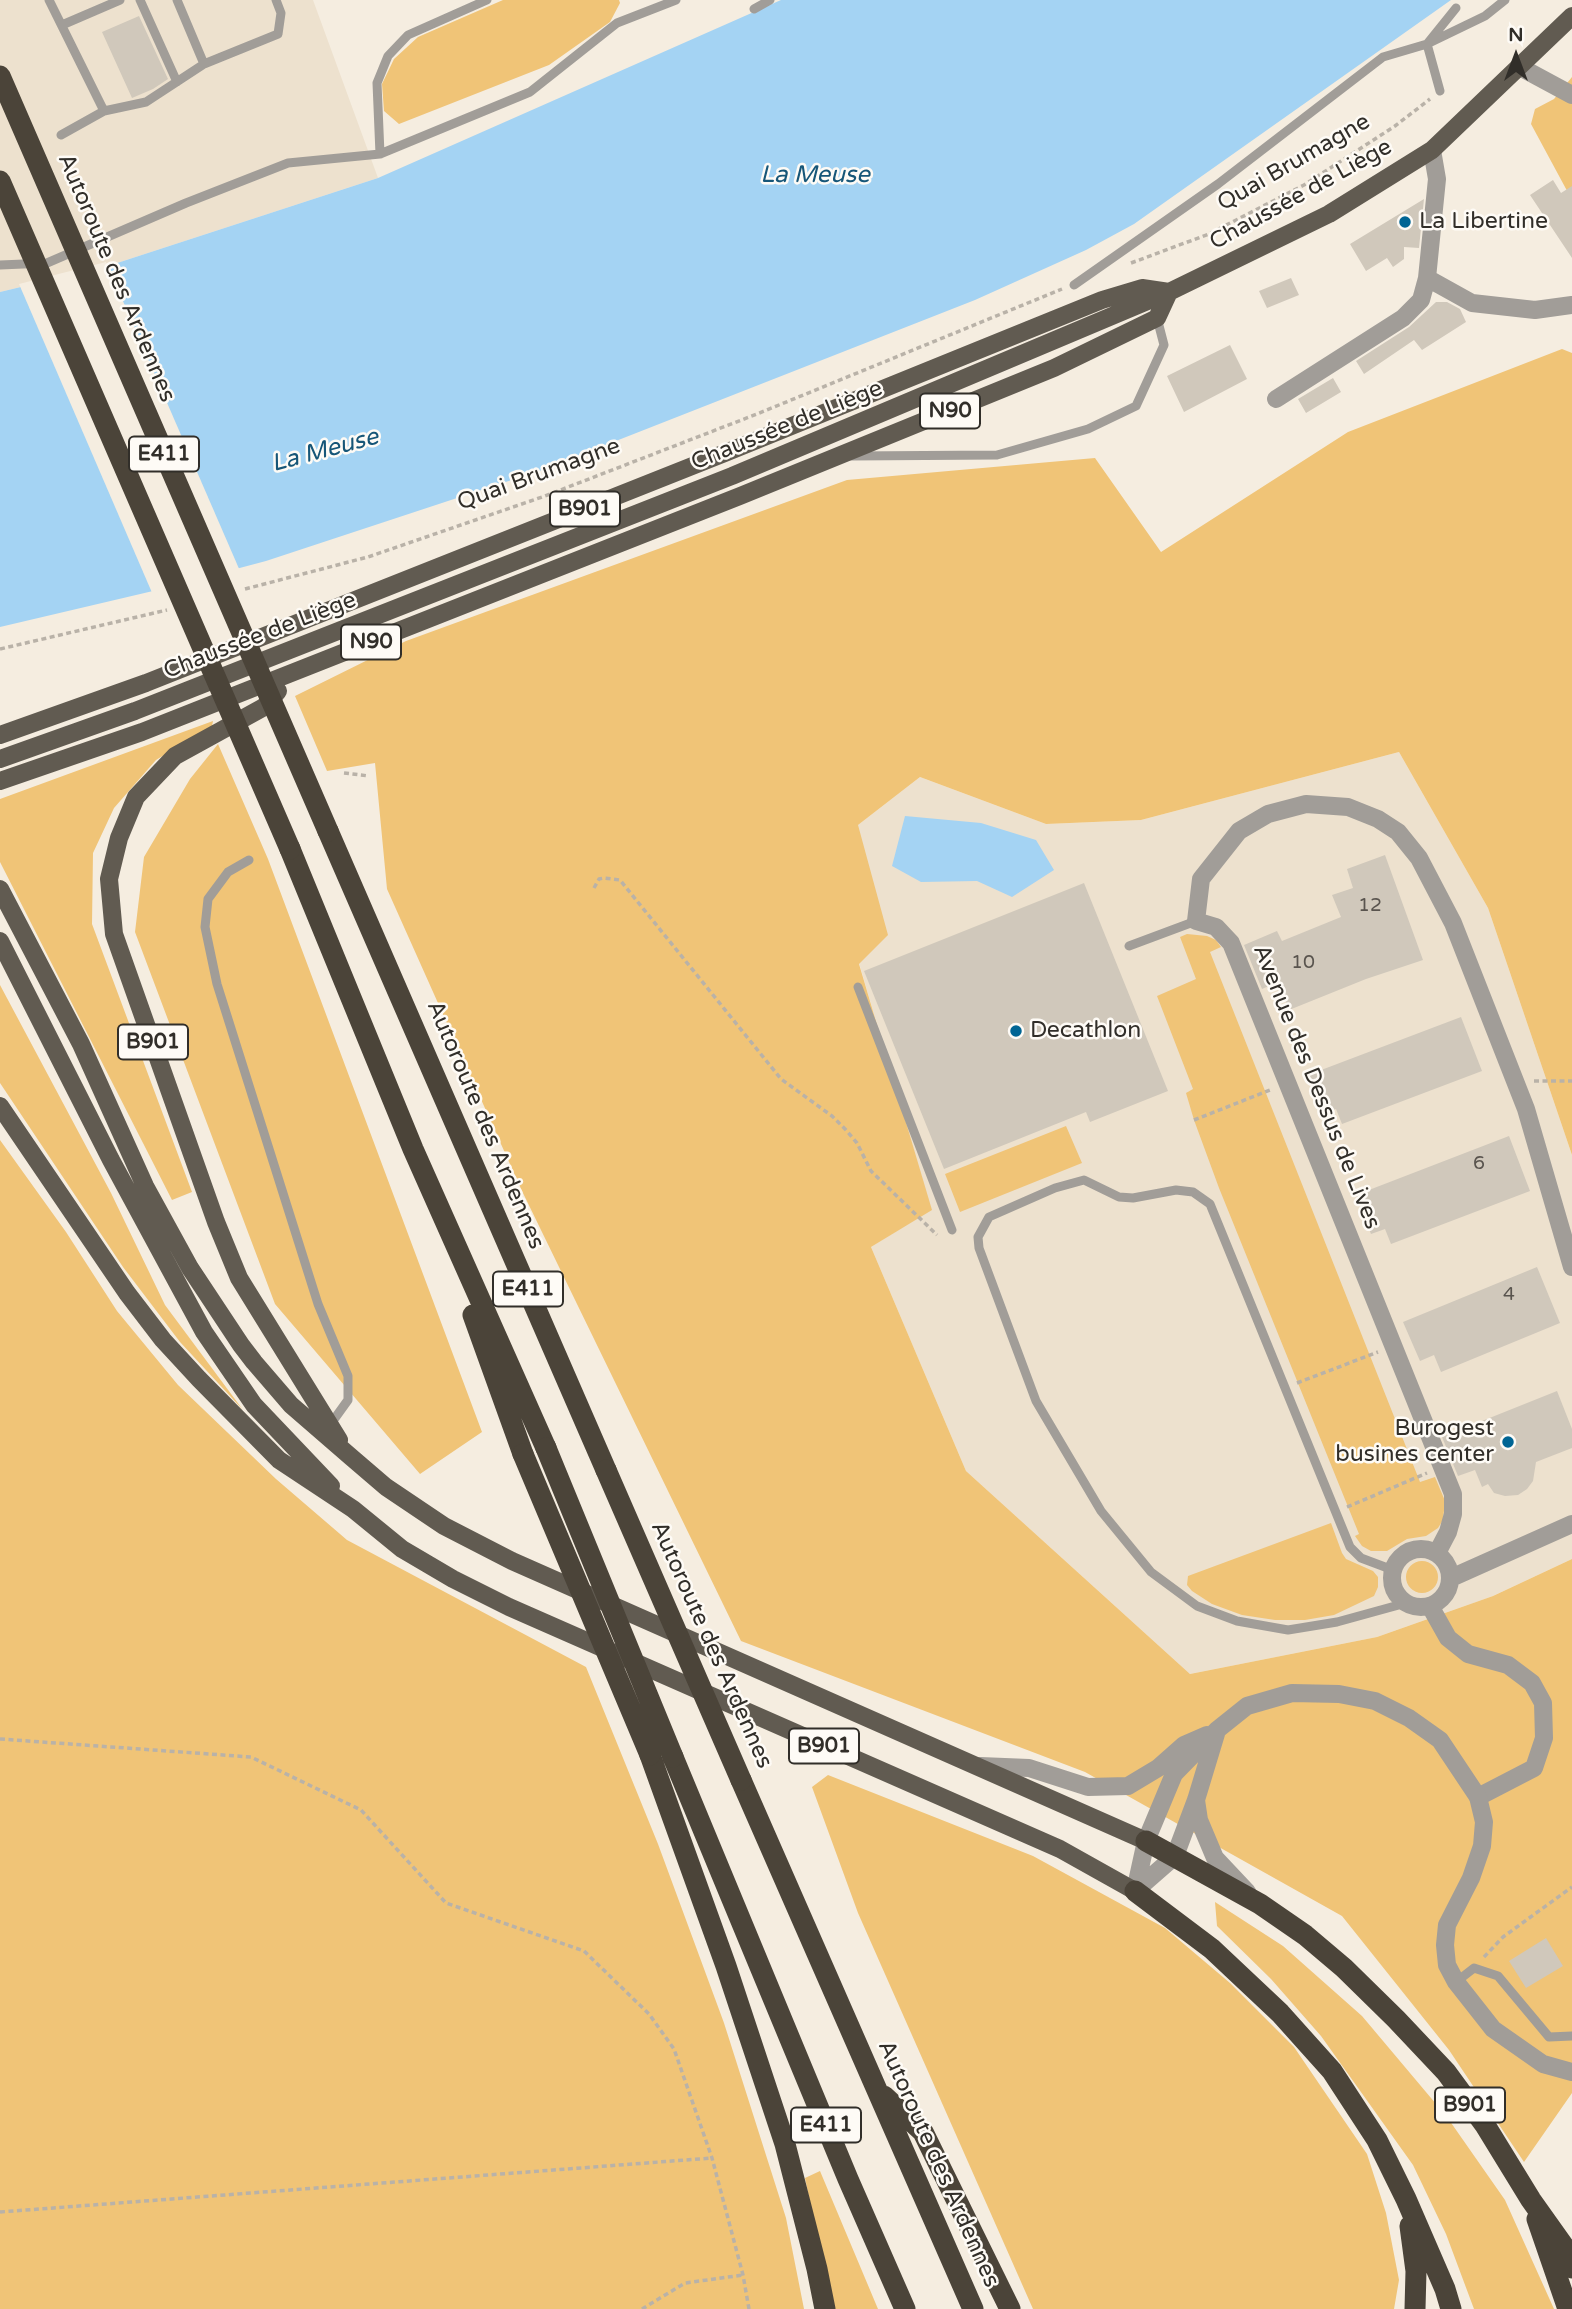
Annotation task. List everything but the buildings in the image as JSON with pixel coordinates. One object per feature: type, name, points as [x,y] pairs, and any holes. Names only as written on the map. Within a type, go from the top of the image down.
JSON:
[{"type":"highway","name":"Autoroute des Ardennes","points":[[0,76],[973,2309]]},
{"type":"highway","name":"E411","points":[[0,181],[290,849],[413,1149],[546,1448],[806,2079],[905,2309]]},
{"type":"highway","points":[[413,1149],[523,1454],[650,1755],[726,1966],[785,2144],[825,2309]]},
{"type":"highway","name":"B901","points":[[1146,1841],[1260,1904],[1305,1935],[1344,1968],[1446,2072],[1485,2125],[1531,2200],[1563,2245],[1572,2267]]},
{"type":"highway","name":"B901","points":[[1135,1891],[1212,1949],[1280,2014],[1332,2071],[1377,2140],[1406,2199],[1451,2309]]},
{"type":"highway","points":[[877,2090],[923,2132],[1010,2309]]},
{"type":"highway","name":"B901","points":[[1406,2199],[1416,2271],[1415,2309]]},
{"type":"highway","name":"B901","points":[[1531,2200],[1568,2309]]},
{"type":"main road","name":"Chaussée de Liège","points":[[0,759],[135,711],[732,476],[1169,292],[1329,214],[1432,150],[1572,16]]},
{"type":"main road","name":"B901","points":[[0,735],[210,657],[1102,300],[1142,288],[1169,292]]},
{"type":"main road","points":[[1157,318],[1169,292]]},
{"type":"main road","name":"Chaussée de Liège","points":[[0,781],[142,732],[840,456],[1054,368],[1157,318]]},
{"type":"main road","name":"B901","points":[[295,671],[264,707],[175,756],[136,797],[118,838],[109,879],[114,933],[239,1278],[351,1457]]},
{"type":"main road","name":"B901","points":[[0,889],[81,1044],[145,1186],[190,1268],[240,1345],[291,1405],[386,1487],[444,1526],[512,1561],[1146,1841]]},
{"type":"main road","name":"B901","points":[[0,941],[111,1160],[204,1332],[254,1405],[353,1509]]},
{"type":"main road","name":"B901","points":[[0,1107],[127,1293],[163,1339],[279,1460],[353,1509],[402,1549],[509,1608],[1060,1849],[1135,1891]]},
{"type":"street","points":[[1520,67],[1572,95]]},
{"type":"street","points":[[1276,398],[1403,318],[1421,300],[1427,278],[1437,179],[1432,150]]},
{"type":"street","points":[[1427,278],[1472,303],[1535,310],[1572,304]]},
{"type":"street","points":[[1196,920],[1201,879],[1239,831],[1268,814],[1306,804],[1348,807],[1378,819],[1398,832],[1419,858],[1453,923],[1526,1109],[1572,1267]]},
{"type":"street","name":"Avenue des Dessus de Lives","points":[[1196,920],[1216,927],[1231,943],[1453,1494],[1453,1514],[1448,1532],[1437,1553]]},
{"type":"street","points":[[1451,1578],[1572,1524]]},
{"type":"street","points":[[1416,1549],[1437,1553],[1444,1559],[1451,1578],[1444,1597],[1430,1606],[1416,1607],[1406,1603],[1393,1588],[1393,1570],[1399,1559],[1406,1552],[1416,1549]]},
{"type":"street","points":[[1430,1606],[1448,1638],[1468,1654],[1508,1664],[1532,1683],[1543,1703],[1544,1738],[1534,1768],[1478,1797]]},
{"type":"street","points":[[1135,1891],[1146,1841],[1174,1774],[1217,1730],[1247,1706],[1292,1693],[1339,1694],[1375,1701],[1409,1718],[1440,1740],[1478,1797],[1484,1822],[1482,1846],[1471,1878],[1447,1925],[1447,1965],[1456,1982],[1493,2029],[1542,2064],[1572,2071]]},
{"type":"street","points":[[980,1766],[1029,1768],[1088,1787],[1128,1786],[1158,1768],[1184,1745],[1217,1730]]},
{"type":"street","points":[[1135,1891],[1175,1856],[1196,1800],[1217,1730]]},
{"type":"street","points":[[1196,1800],[1199,1820],[1215,1858],[1260,1904]]},
{"type":"lane","points":[[49,0],[104,111]]},
{"type":"lane","points":[[62,25],[120,0]]},
{"type":"lane","points":[[140,0],[177,82]]},
{"type":"lane","points":[[177,0],[204,65]]},
{"type":"lane","points":[[61,135],[104,111],[146,102],[204,65],[278,34],[281,13],[276,0]]},
{"type":"lane","points":[[380,154],[377,83],[388,56],[408,35],[487,0]]},
{"type":"lane","points":[[0,265],[47,263],[186,203],[288,163],[380,154],[530,92],[617,23],[676,0]]},
{"type":"lane","points":[[754,9],[770,0]]},
{"type":"lane","name":"Quai Brumagne","points":[[1074,285],[1218,184],[1383,57],[1427,44],[1485,16],[1505,0]]},
{"type":"lane","points":[[1440,91],[1427,44],[1456,8]]},
{"type":"lane","points":[[840,456],[997,455],[1088,429],[1136,406],[1164,345],[1157,318]]},
{"type":"lane","points":[[249,860],[228,872],[208,899],[205,927],[217,984],[318,1304],[348,1376],[348,1400],[330,1425]]},
{"type":"lane","points":[[1129,946],[1196,920]]},
{"type":"lane","points":[[858,987],[952,1230]]},
{"type":"lane","points":[[1393,1570],[1361,1558],[1350,1547],[1210,1204],[1193,1192],[1176,1191],[1133,1198],[1119,1197],[1084,1180],[1055,1188],[989,1217],[978,1237],[979,1248],[1036,1401],[1101,1511],[1151,1573],[1197,1606],[1237,1621],[1288,1630],[1337,1622],[1406,1603]]},
{"type":"lane","points":[[1456,1982],[1474,1968],[1498,1976],[1549,2038],[1572,2036]]},
{"type":"path","name":"Quai Brumagne","points":[[1123,266],[1209,234],[1304,185],[1395,126],[1440,91]]},
{"type":"path","name":"Quai Brumagne","points":[[240,591],[368,557],[545,496],[757,414],[1074,285]]},
{"type":"path","points":[[0,649],[175,608]]},
{"type":"path","points":[[344,774],[369,776]]},
{"type":"path","points":[[594,887],[599,879],[621,880],[780,1079],[832,1116],[857,1143],[870,1171],[937,1235]]},
{"type":"path","points":[[1514,1081],[1572,1081]]},
{"type":"path","points":[[1194,1121],[1289,1083]]},
{"type":"path","points":[[1285,1388],[1358,1360]]},
{"type":"path","points":[[1335,1512],[1415,1479]]},
{"type":"path","points":[[0,1740],[251,1756],[361,1810],[446,1903],[584,1951],[649,2014],[674,2049],[712,2158],[743,2275],[749,2309]]},
{"type":"path","points":[[1474,1968],[1503,1937],[1572,1886]]},
{"type":"path","points":[[0,2212],[712,2158]]},
{"type":"path","points":[[642,2309],[685,2283],[743,2275]]},
{"type":"shaded area","points":[[0,0],[313,0],[378,178],[108,266],[0,292]]},
{"type":"shaded area","points":[[503,0],[619,0],[620,3],[610,22],[549,65],[399,124],[384,111],[382,84],[394,59],[418,37]]},
{"type":"shaded area","points":[[1572,77],[1572,200],[1531,124],[1535,109],[1554,99]]},
{"type":"shaded area","points":[[1562,349],[1572,353],[1572,1155],[1488,908],[1399,752],[1141,820],[1046,824],[920,777],[858,825],[888,935],[859,964],[932,1210],[871,1247],[966,1471],[1190,1674],[1377,1637],[1493,1596],[1572,1559],[1572,2093],[1524,2162],[1449,2050],[1342,1916],[1085,1772],[741,1641],[522,1191],[387,889],[375,763],[327,771],[295,696],[406,641],[847,480],[1095,458],[1161,552],[1348,432]]},
{"type":"shaded area","points":[[213,721],[212,726],[156,760],[114,808],[93,853],[92,924],[192,1192],[172,1200],[0,862],[0,799]]},
{"type":"shaded area","points":[[218,744],[268,859],[482,1432],[420,1474],[275,1304],[135,932],[144,857],[190,779]]},
{"type":"shaded area","points":[[1399,752],[1488,908],[1572,1155],[1572,1559],[1493,1596],[1377,1637],[1190,1674],[966,1471],[871,1247],[931,1209],[859,963],[858,825],[920,777],[1046,824],[1141,820]]},
{"type":"shaded area","points":[[1187,934],[1207,936],[1216,940],[1221,947],[1210,952],[1420,1482],[1435,1477],[1445,1501],[1443,1520],[1438,1528],[1426,1536],[1407,1539],[1387,1551],[1371,1551],[1362,1546],[1355,1536],[1359,1534],[1194,1120],[1186,1093],[1193,1089],[1157,996],[1196,979],[1180,937]]},
{"type":"shaded area","points":[[0,985],[111,1193],[165,1305],[243,1410],[180,1342],[123,1267],[0,1083]]},
{"type":"shaded area","points":[[1066,1126],[1082,1163],[960,1212],[945,1174]]},
{"type":"shaded area","points":[[0,1140],[66,1232],[117,1311],[178,1385],[276,1479],[347,1540],[586,1667],[658,1844],[724,2023],[786,2218],[804,2309],[0,2309]]},
{"type":"shaded area","points":[[1331,1523],[1346,1559],[1373,1571],[1378,1577],[1374,1596],[1334,1615],[1305,1620],[1275,1620],[1242,1615],[1212,1604],[1187,1585],[1188,1576]]},
{"type":"shaded area","points":[[1422,1561],[1434,1565],[1438,1577],[1434,1589],[1422,1593],[1410,1589],[1406,1577],[1410,1565]]},
{"type":"shaded area","points":[[828,1775],[1033,1856],[1165,1928],[1230,1983],[1294,2047],[1367,2154],[1386,2213],[1399,2280],[1394,2309],[1033,2309],[858,1913],[812,1787]]},
{"type":"shaded area","points":[[1215,1902],[1283,1946],[1362,2016],[1447,2117],[1505,2200],[1554,2309],[1474,2309],[1446,2234],[1413,2165],[1321,2036],[1271,1979],[1217,1926]]},
{"type":"shaded area","points":[[820,2171],[878,2309],[832,2309],[805,2178]]},
{"type":"water","name":"La Meuse","points":[[781,0],[1451,0],[1134,224],[1086,250],[975,300],[542,470],[266,561],[0,627],[0,292],[108,266],[378,178]]},
{"type":"water","points":[[905,816],[981,823],[1036,840],[1054,870],[1012,897],[977,881],[921,882],[892,866]]},
{"type":"pier","points":[[106,262],[240,571],[153,595],[19,284]]},
{"type":"place","name":"La Libertine","points":[[1405,222]]},
{"type":"place","name":"Decathlon","points":[[1016,1031]]},
{"type":"place","name":"Burogest busines center","points":[[1508,1442]]}]
